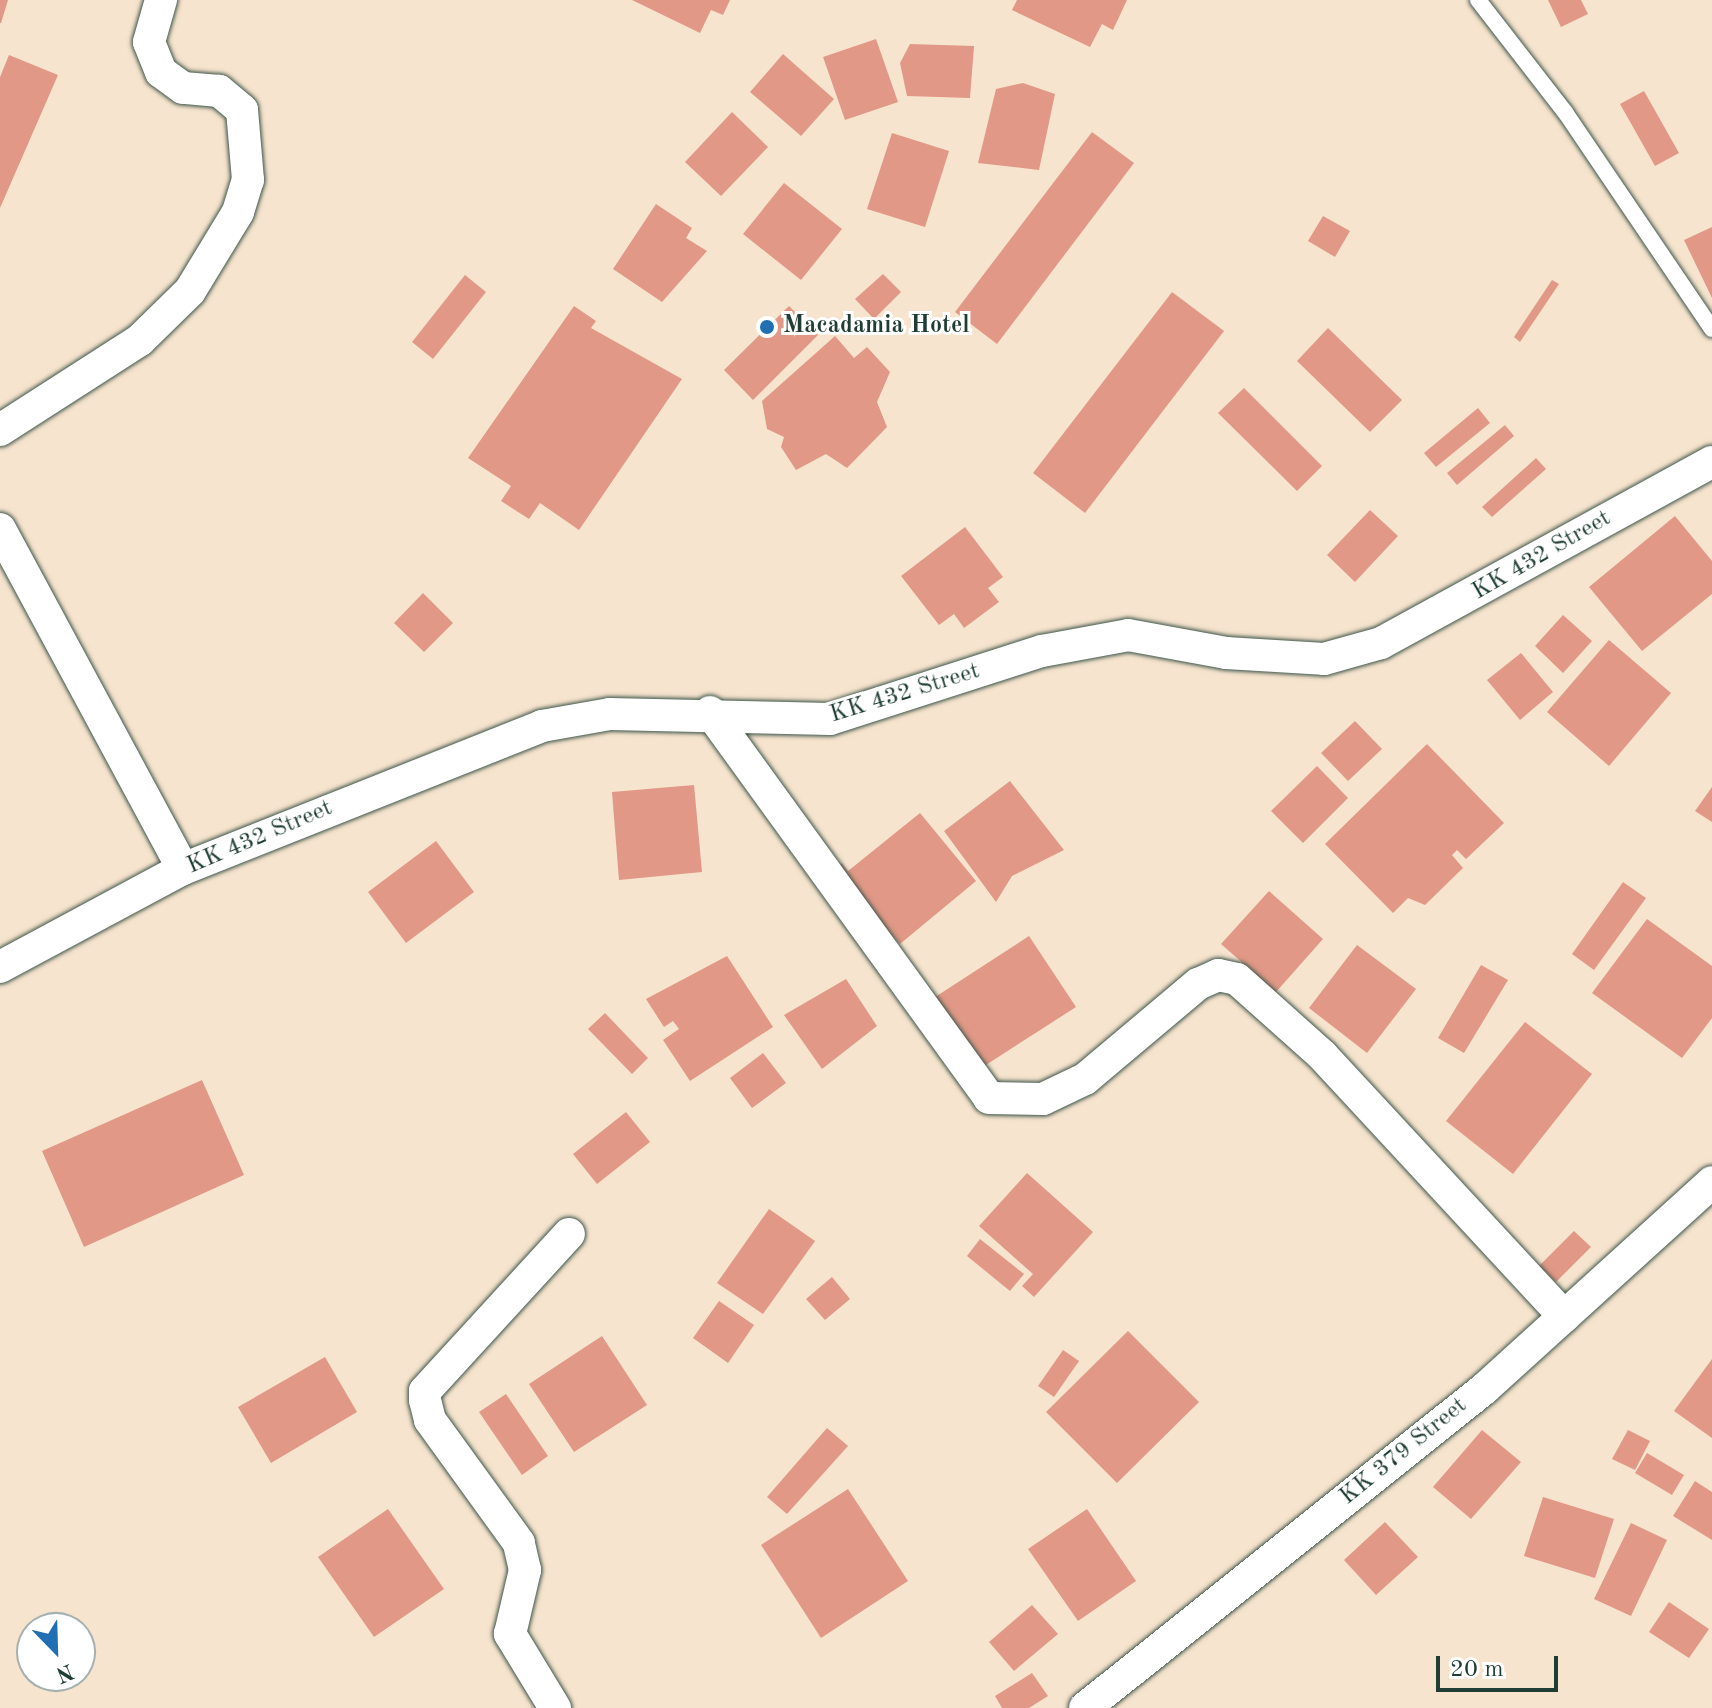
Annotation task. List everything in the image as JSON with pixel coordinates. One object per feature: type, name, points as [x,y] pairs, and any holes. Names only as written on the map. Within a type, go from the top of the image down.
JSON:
[{"type":"street","points":[[0,430],[140,340],[190,291],[238,212],[248,180],[242,110],[219,91],[183,88],[161,72],[149,42],[161,0]]},
{"type":"street","name":"KK 432 Street","points":[[0,967],[183,869],[542,726],[610,714],[710,712],[830,719],[1042,651],[1128,635],[1226,653],[1324,659],[1428,622],[1712,462]]},
{"type":"street","points":[[0,529],[183,869]]},
{"type":"street","points":[[710,712],[989,1098],[1043,1099],[1085,1079],[1198,984],[1218,975],[1237,979],[1323,1056],[1564,1316]]},
{"type":"street","name":"KK 379 Street","points":[[1085,1708],[1564,1316],[1712,1182]]},
{"type":"street","points":[[555,1708],[510,1634],[525,1570],[519,1543],[430,1420],[425,1391],[569,1234]]},
{"type":"lane","points":[[1478,0],[1565,112],[1712,329]]},
{"type":"building","points":[[0,0],[8,0],[1,23],[0,23]]},
{"type":"building","points":[[632,0],[730,0],[723,15],[711,10],[700,33]]},
{"type":"building","points":[[1017,0],[1127,0],[1113,30],[1102,24],[1090,47],[1012,10]]},
{"type":"building","points":[[1548,0],[1581,0],[1588,14],[1561,27]]},
{"type":"building","points":[[876,39],[898,102],[845,120],[823,57]]},
{"type":"building","points":[[910,44],[974,46],[970,98],[907,96],[900,63]]},
{"type":"building","points":[[783,54],[834,99],[801,136],[750,92]]},
{"type":"building","points":[[9,55],[58,75],[0,208],[0,77]]},
{"type":"building","points":[[1023,83],[1055,94],[1039,170],[978,163],[996,89]]},
{"type":"building","points":[[1644,91],[1679,153],[1655,166],[1620,104]]},
{"type":"building","points":[[732,112],[768,147],[721,196],[685,162]]},
{"type":"building","points":[[1092,132],[1134,163],[997,344],[955,312]]},
{"type":"building","points":[[892,133],[949,151],[925,227],[867,209]]},
{"type":"building","points":[[784,183],[842,229],[801,280],[743,234]]},
{"type":"building","points":[[656,204],[692,228],[686,238],[707,251],[662,302],[613,269]]},
{"type":"building","points":[[1323,216],[1350,231],[1335,257],[1308,241]]},
{"type":"building","points":[[1712,227],[1712,298],[1684,240]]},
{"type":"building","points":[[883,274],[901,292],[874,319],[855,299]]},
{"type":"building","points":[[465,275],[486,292],[433,359],[412,342]]},
{"type":"building","points":[[1552,280],[1559,284],[1520,342],[1514,337]]},
{"type":"building","points":[[1172,292],[1224,331],[1085,513],[1033,473]]},
{"type":"building","points":[[574,306],[596,321],[591,328],[682,379],[579,530],[540,503],[529,519],[501,501],[511,486],[468,458]]},
{"type":"building","points":[[789,306],[818,335],[753,400],[724,370]]},
{"type":"building","points":[[1328,328],[1402,400],[1370,432],[1297,361]]},
{"type":"building","points":[[835,336],[854,358],[867,347],[890,372],[877,402],[887,427],[847,468],[826,454],[796,470],[781,447],[784,437],[767,429],[762,401]]},
{"type":"building","points":[[1244,388],[1322,466],[1297,491],[1218,413]]},
{"type":"building","points":[[1478,408],[1490,423],[1436,467],[1424,453]]},
{"type":"building","points":[[1505,425],[1514,436],[1457,485],[1447,473]]},
{"type":"building","points":[[1536,458],[1546,469],[1492,517],[1482,507]]},
{"type":"building","points":[[1370,510],[1398,536],[1355,582],[1327,555]]},
{"type":"building","points":[[1675,516],[1712,561],[1712,594],[1642,651],[1589,587]]},
{"type":"building","points":[[965,527],[1003,577],[988,588],[999,602],[964,628],[954,614],[939,625],[901,576]]},
{"type":"building","points":[[423,593],[453,623],[424,652],[394,623]]},
{"type":"building","points":[[1563,615],[1592,641],[1563,673],[1535,646]]},
{"type":"building","points":[[1609,640],[1671,693],[1609,766],[1547,712]]},
{"type":"building","points":[[1521,653],[1553,692],[1520,720],[1487,680]]},
{"type":"building","points":[[1355,721],[1382,749],[1348,781],[1321,753]]},
{"type":"building","points":[[1427,744],[1504,823],[1466,859],[1457,850],[1452,855],[1463,868],[1425,905],[1408,898],[1393,913],[1325,844]]},
{"type":"building","points":[[1317,766],[1348,798],[1303,843],[1271,811]]},
{"type":"building","points":[[1010,781],[1064,850],[1012,876],[996,902],[944,831]]},
{"type":"building","points":[[694,785],[702,872],[619,880],[612,792]]},
{"type":"building","points":[[1712,787],[1712,822],[1695,811]]},
{"type":"building","points":[[920,813],[976,881],[900,944],[830,873],[842,863],[848,871]]},
{"type":"building","points":[[436,841],[474,892],[406,943],[368,892]]},
{"type":"building","points":[[1623,882],[1646,898],[1594,970],[1572,954]]},
{"type":"building","points":[[1269,891],[1323,939],[1276,992],[1221,944]]},
{"type":"building","points":[[1647,919],[1712,966],[1712,1018],[1682,1058],[1592,993]]},
{"type":"building","points":[[1029,936],[1076,1007],[975,1072],[929,1001]]},
{"type":"building","points":[[1357,945],[1416,989],[1367,1053],[1309,1008]]},
{"type":"building","points":[[727,956],[773,1027],[690,1081],[663,1040],[679,1029],[673,1021],[664,1027],[646,999]]},
{"type":"building","points":[[1481,965],[1508,980],[1464,1053],[1438,1038]]},
{"type":"building","points":[[846,979],[877,1026],[822,1069],[784,1015]]},
{"type":"building","points":[[605,1013],[648,1058],[632,1074],[588,1029]]},
{"type":"building","points":[[1525,1022],[1592,1074],[1513,1174],[1446,1121]]},
{"type":"building","points":[[763,1053],[786,1083],[752,1108],[730,1078]]},
{"type":"building","points":[[202,1080],[244,1175],[84,1247],[42,1151]]},
{"type":"building","points":[[626,1112],[650,1142],[597,1184],[573,1154]]},
{"type":"building","points":[[1027,1173],[1093,1232],[1034,1297],[1022,1286],[1033,1274],[979,1226]]},
{"type":"building","points":[[769,1209],[815,1241],[763,1314],[717,1283]]},
{"type":"building","points":[[1574,1231],[1591,1247],[1556,1282],[1539,1266]]},
{"type":"building","points":[[980,1239],[1024,1274],[1010,1291],[967,1256]]},
{"type":"building","points":[[832,1277],[850,1299],[825,1320],[806,1299]]},
{"type":"building","points":[[719,1301],[754,1325],[728,1363],[693,1338]]},
{"type":"building","points":[[1128,1331],[1199,1402],[1117,1483],[1046,1412]]},
{"type":"building","points":[[602,1336],[647,1405],[574,1452],[529,1384]]},
{"type":"building","points":[[1063,1350],[1079,1361],[1054,1397],[1038,1386]]},
{"type":"building","points":[[325,1357],[357,1412],[271,1463],[238,1407]]},
{"type":"building","points":[[1712,1359],[1712,1438],[1674,1411]]},
{"type":"building","points":[[506,1394],[548,1456],[522,1475],[479,1412]]},
{"type":"building","points":[[827,1428],[848,1446],[787,1514],[767,1497]]},
{"type":"building","points":[[1482,1430],[1521,1462],[1471,1519],[1433,1487]]},
{"type":"building","points":[[1628,1430],[1650,1441],[1635,1470],[1612,1459]]},
{"type":"building","points":[[1647,1453],[1684,1475],[1672,1495],[1635,1473]]},
{"type":"building","points":[[1695,1481],[1712,1492],[1712,1540],[1673,1516]]},
{"type":"building","points":[[848,1489],[908,1581],[821,1638],[761,1545]]},
{"type":"building","points":[[1543,1497],[1614,1519],[1595,1578],[1524,1556]]},
{"type":"building","points":[[388,1509],[444,1589],[374,1637],[318,1557]]},
{"type":"building","points":[[1087,1509],[1136,1581],[1078,1621],[1028,1549]]},
{"type":"building","points":[[1385,1522],[1418,1557],[1376,1595],[1344,1560]]},
{"type":"building","points":[[1631,1523],[1667,1540],[1631,1616],[1594,1599]]},
{"type":"building","points":[[1669,1602],[1709,1629],[1689,1658],[1649,1632]]},
{"type":"building","points":[[1032,1605],[1058,1634],[1014,1671],[989,1642]]},
{"type":"building","points":[[1032,1673],[1048,1696],[1029,1708],[1002,1708],[995,1696]]},
{"type":"place","name":"Macadamia Hotel","points":[[767,327]]}]
